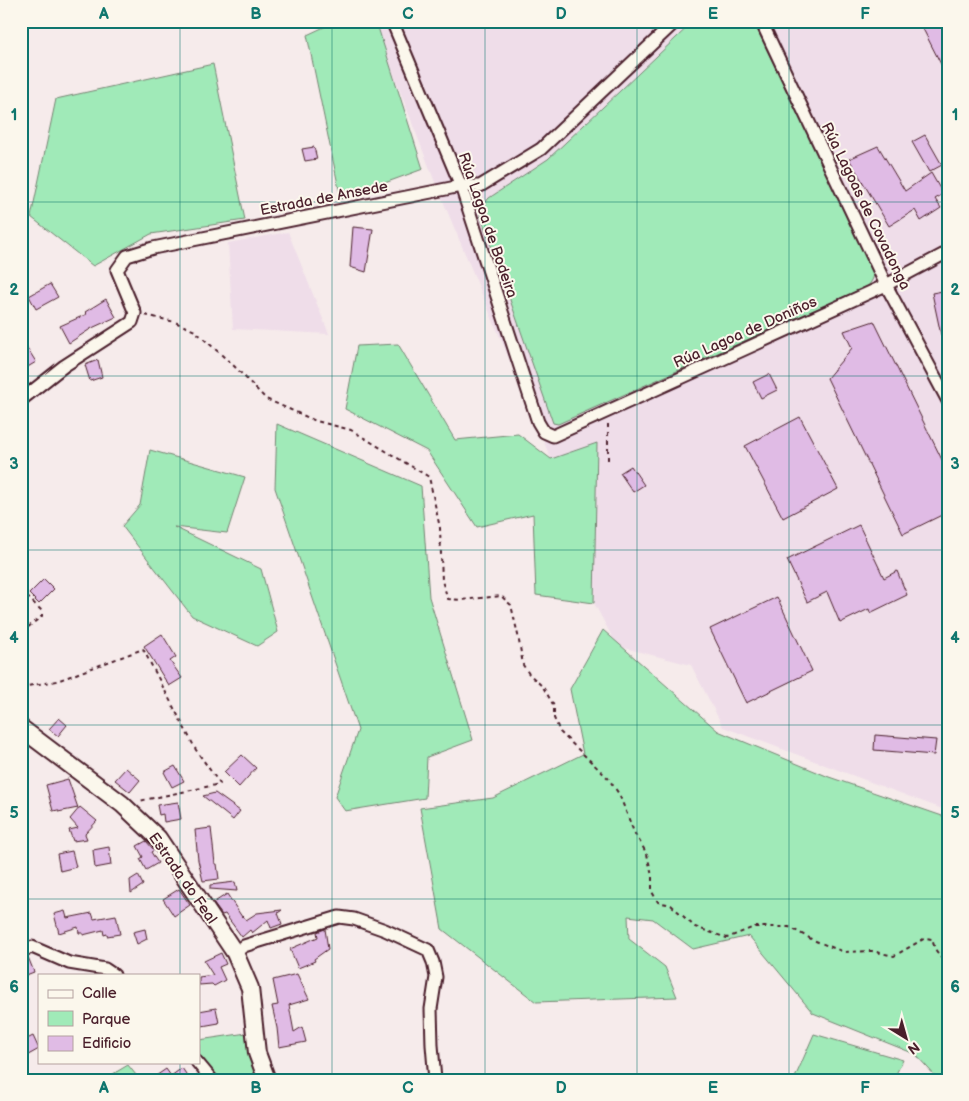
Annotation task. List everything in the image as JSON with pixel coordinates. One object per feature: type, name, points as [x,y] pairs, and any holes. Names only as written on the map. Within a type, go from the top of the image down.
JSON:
[{"type":"main road","name":"Estrada do Feal","points":[[21,728],[122,804],[158,838],[235,953],[250,988],[257,1052],[267,1080]]},
{"type":"street","name":"Rúa Lagoa de Bodeira","points":[[392,21],[461,186],[538,422],[544,432],[553,436]]},
{"type":"street","name":"Estrada de Ansede","points":[[135,313],[117,270],[127,256],[152,248],[461,186],[480,186],[541,149],[676,21]]},
{"type":"street","name":"Rúa Lagoas de Covadonga","points":[[762,21],[886,285],[948,401]]},
{"type":"street","name":"Rúa Lagoa de Doniños","points":[[553,436],[886,285],[948,252]]},
{"type":"street","points":[[21,400],[64,366],[132,322],[135,313]]},
{"type":"street","points":[[235,953],[244,946],[339,917],[354,919],[385,930],[428,950],[436,977],[431,1009],[432,1045],[436,1080]]},
{"type":"street","points":[[27,949],[69,963],[105,969],[112,974]]},
{"type":"street","points":[[199,1064],[212,1080]]},
{"type":"path","points":[[135,313],[175,322],[195,331],[234,366],[266,399],[316,421],[351,430],[429,477],[440,528],[442,581],[448,599],[461,600],[501,596],[511,605],[523,665],[529,674],[543,687],[554,706],[554,718],[560,732],[608,778],[619,794],[634,832],[647,854],[652,876],[652,892],[658,902],[671,905],[695,927],[727,938],[754,927],[789,927],[844,952],[872,951],[894,956],[925,938],[932,939],[942,959],[948,960]]},
{"type":"path","points":[[608,411],[608,460]]},
{"type":"path","points":[[21,591],[42,611],[42,616],[21,633]]},
{"type":"path","points":[[21,688],[56,682],[143,649],[196,750],[220,784],[122,804]]},
{"type":"path","points":[[21,924],[27,949]]},
{"type":"shaded area","points":[[373,21],[948,21],[948,811],[723,727],[691,665],[617,646],[594,603],[597,443],[551,459],[433,177]]},
{"type":"shaded area","points":[[288,232],[329,334],[233,329],[228,243]]},
{"type":"green space","points":[[337,21],[376,21],[423,169],[341,199],[307,35]]},
{"type":"green space","points":[[694,21],[753,21],[873,268],[873,278],[868,286],[558,424],[553,423],[480,214],[482,206],[489,198],[548,159]]},
{"type":"green space","points":[[213,64],[245,220],[151,234],[93,266],[31,217],[56,99]]},
{"type":"green space","points":[[398,344],[455,440],[518,434],[551,459],[597,443],[594,603],[536,595],[533,514],[477,527],[427,451],[345,409],[357,346]]},
{"type":"green space","points":[[277,424],[421,486],[429,597],[473,740],[427,757],[425,798],[345,811],[335,797],[358,730],[275,488]]},
{"type":"green space","points":[[150,450],[245,477],[227,533],[174,527],[261,569],[278,632],[257,646],[192,616],[122,526],[140,505]]},
{"type":"green space","points":[[603,630],[718,731],[829,777],[948,818],[948,1080],[939,1080],[915,1054],[813,1013],[749,936],[693,949],[653,919],[628,916],[629,939],[665,967],[677,997],[536,1002],[442,929],[420,808],[493,798],[583,754],[570,689]]},
{"type":"green space","points":[[247,1033],[256,1076],[242,1080],[229,1080],[218,1077],[200,1058],[200,1040]]},
{"type":"green space","points":[[814,1034],[903,1060],[893,1080],[794,1080]]},
{"type":"green space","points":[[128,1065],[140,1080],[103,1080]]},
{"type":"building","points":[[919,21],[948,21],[948,78]]},
{"type":"building","points":[[925,135],[942,165],[929,172],[912,142]]},
{"type":"building","points":[[878,146],[905,191],[931,173],[943,194],[935,199],[941,208],[921,221],[915,210],[889,226],[849,159]]},
{"type":"building","points":[[314,147],[317,159],[305,161],[302,149]]},
{"type":"building","points":[[353,227],[373,229],[366,272],[350,267]]},
{"type":"building","points":[[50,284],[58,297],[36,309],[29,296]]},
{"type":"building","points":[[948,290],[948,333],[941,335],[932,293]]},
{"type":"building","points":[[106,299],[116,317],[92,328],[69,343],[60,326],[87,314],[85,312]]},
{"type":"building","points":[[874,321],[948,472],[948,512],[903,534],[827,378],[852,348],[844,331]]},
{"type":"building","points":[[21,338],[36,362],[21,371]]},
{"type":"building","points":[[98,360],[102,377],[90,381],[85,365]]},
{"type":"building","points":[[769,374],[777,390],[761,398],[753,382]]},
{"type":"building","points":[[800,417],[838,489],[783,518],[745,446]]},
{"type":"building","points":[[631,466],[644,485],[633,492],[620,473]]},
{"type":"building","points":[[859,525],[884,578],[897,571],[907,595],[870,613],[869,609],[840,623],[827,592],[807,602],[787,560]]},
{"type":"building","points":[[44,579],[54,589],[39,604],[29,594]]},
{"type":"building","points":[[777,597],[812,671],[746,703],[710,629]]},
{"type":"building","points":[[162,634],[176,657],[170,661],[182,678],[169,686],[144,646]]},
{"type":"building","points":[[59,718],[67,725],[58,736],[49,729]]},
{"type":"building","points":[[875,735],[936,740],[934,755],[874,750]]},
{"type":"building","points":[[242,755],[256,768],[239,787],[224,772]]},
{"type":"building","points":[[175,766],[184,781],[172,787],[164,772]]},
{"type":"building","points":[[126,768],[140,780],[130,792],[115,780]]},
{"type":"building","points":[[68,779],[78,808],[58,812],[58,810],[53,811],[46,785]]},
{"type":"building","points":[[215,793],[240,811],[233,820],[203,796]]},
{"type":"building","points":[[178,802],[181,819],[164,822],[163,814],[159,815],[157,805]]},
{"type":"building","points":[[80,807],[97,821],[85,834],[87,839],[73,841],[69,830],[78,828],[70,819]]},
{"type":"building","points":[[211,828],[215,864],[217,864],[219,879],[203,881],[198,860],[195,830]]},
{"type":"building","points":[[146,841],[154,850],[151,852],[158,863],[146,870],[140,859],[143,857],[137,846]]},
{"type":"building","points":[[109,847],[111,865],[95,868],[93,850]]},
{"type":"building","points":[[72,851],[76,867],[60,871],[57,854]]},
{"type":"building","points":[[138,875],[143,885],[131,893],[130,880]]},
{"type":"building","points":[[235,882],[237,891],[210,889],[210,885]]},
{"type":"building","points":[[179,889],[190,905],[174,916],[163,899]]},
{"type":"building","points":[[227,894],[246,920],[257,913],[282,910],[278,913],[282,924],[271,928],[268,920],[252,933],[250,930],[242,937],[225,914],[222,915],[213,903]]},
{"type":"building","points":[[65,911],[67,918],[92,913],[94,919],[116,915],[120,934],[107,936],[107,934],[104,935],[103,930],[83,935],[83,933],[79,933],[78,927],[59,933],[54,914]]},
{"type":"building","points":[[145,929],[147,939],[137,944],[133,932]]},
{"type":"building","points":[[325,929],[328,949],[314,959],[315,961],[298,968],[290,949],[318,937],[317,932]]},
{"type":"building","points":[[221,953],[226,964],[219,967],[225,980],[214,986],[212,984],[200,985],[200,977],[213,975],[204,961]]},
{"type":"building","points":[[28,957],[34,972],[21,977],[21,959]]},
{"type":"building","points":[[297,974],[309,999],[289,1005],[294,1032],[302,1027],[306,1042],[279,1047],[272,1006],[278,1005],[273,980]]},
{"type":"building","points":[[216,1008],[219,1023],[202,1026],[200,1011]]},
{"type":"building","points":[[33,1036],[38,1050],[21,1059],[21,1042]]},
{"type":"building","points":[[182,1068],[190,1080],[167,1080],[168,1078],[150,1080],[166,1069],[171,1076]]}]
